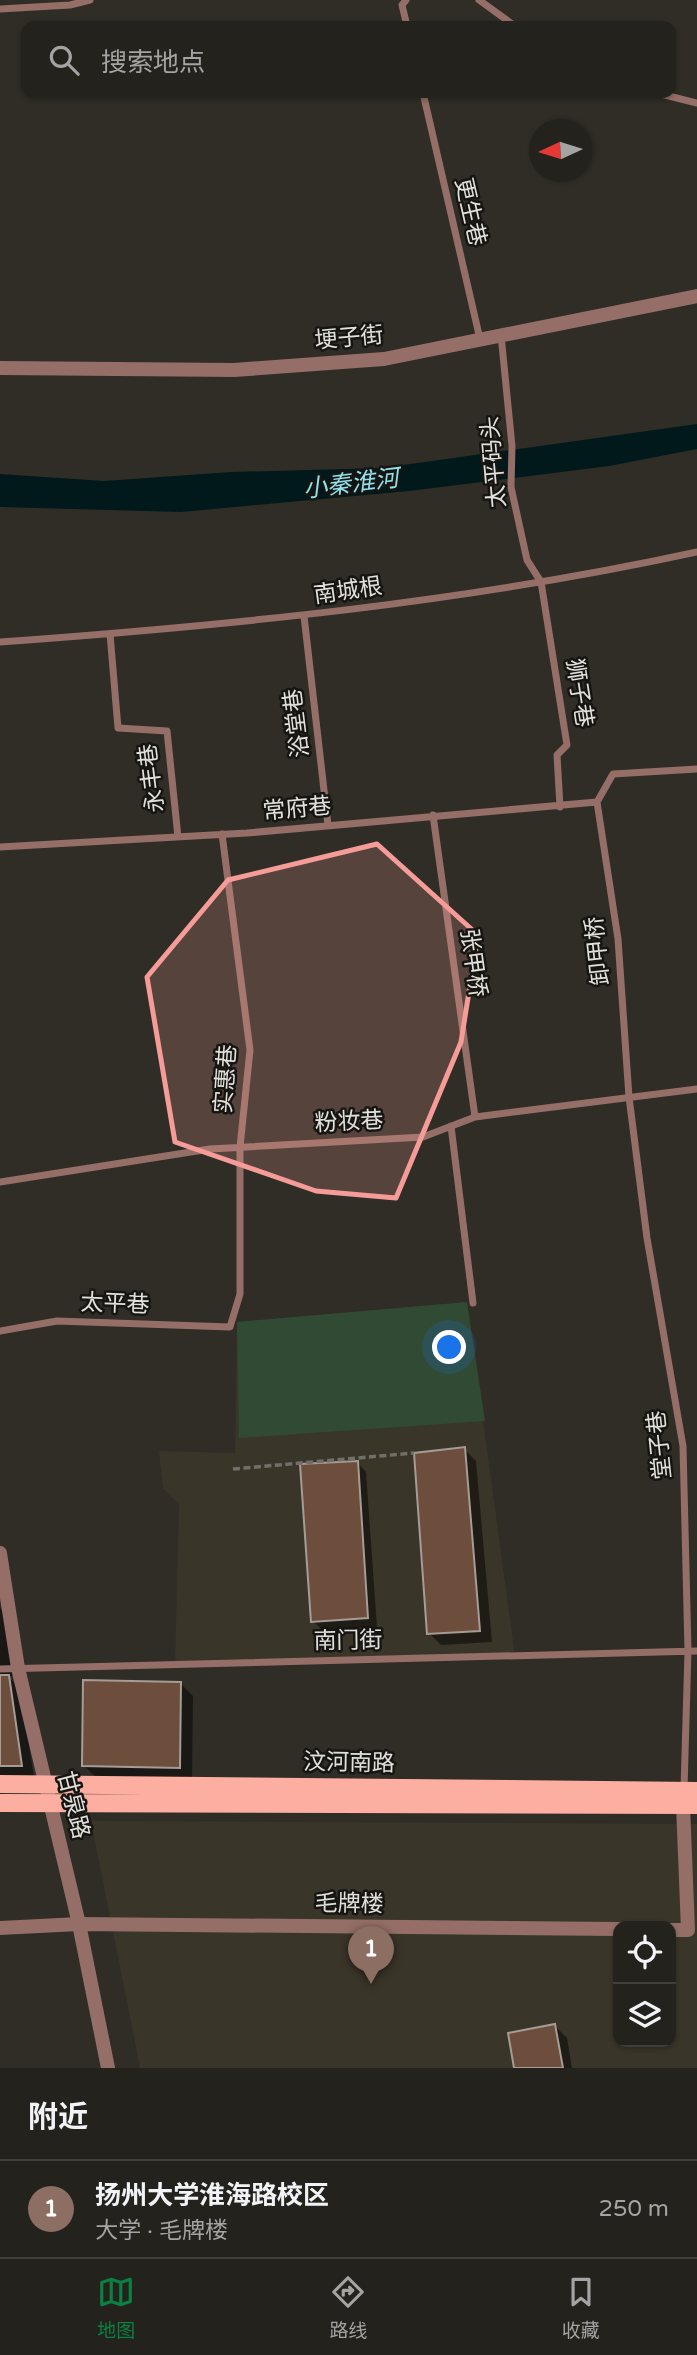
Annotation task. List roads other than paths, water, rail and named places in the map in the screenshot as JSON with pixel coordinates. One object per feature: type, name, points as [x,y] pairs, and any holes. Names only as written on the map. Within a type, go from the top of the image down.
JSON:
[{"type":"main road","name":"汶河南路","points":[[0,1784],[690,1798]]},
{"type":"main road","name":"汶河南路","points":[[0,1803],[690,1798]]},
{"type":"street","name":"埂子街","points":[[0,368],[234,370],[384,359],[677,297],[697,296]]},
{"type":"street","name":"甘泉路","points":[[0,1553],[18,1668],[79,1924],[108,2068]]},
{"type":"street","points":[[676,1930],[688,1930],[690,1798]]},
{"type":"street","name":"毛牌楼","points":[[0,1928],[79,1924],[613,1929]]},
{"type":"lane","points":[[0,9],[70,5],[90,0]]},
{"type":"lane","points":[[406,0],[402,5],[406,21]]},
{"type":"lane","points":[[479,0],[509,21]]},
{"type":"lane","name":"更生巷","points":[[424,98],[480,339]]},
{"type":"lane","points":[[676,98],[697,103]]},
{"type":"lane","name":"太平码头","points":[[501,335],[512,446],[511,487],[527,560],[541,582]]},
{"type":"lane","name":"南城根","points":[[0,642],[304,617],[541,582],[697,552]]},
{"type":"lane","name":"狮子巷","points":[[541,582],[567,745],[557,755],[560,807]]},
{"type":"lane","name":"浴堂巷","points":[[304,617],[328,825]]},
{"type":"lane","name":"永丰巷","points":[[110,634],[118,728],[167,731],[178,837]]},
{"type":"lane","points":[[597,802],[614,774],[697,769]]},
{"type":"lane","name":"常府巷","points":[[0,847],[222,834],[597,802]]},
{"type":"lane","name":"卸甲桥","points":[[597,802],[618,939],[629,1097]]},
{"type":"lane","name":"张甲桥","points":[[433,816],[475,1117]]},
{"type":"lane","name":"实惠巷","points":[[222,834],[250,1050],[240,1147],[240,1294],[230,1327]]},
{"type":"lane","name":"粉妆巷","points":[[0,1182],[210,1149],[423,1137],[475,1117],[697,1089]]},
{"type":"lane","name":"堂子巷","points":[[629,1097],[647,1238],[683,1446],[693,1651],[690,1798]]},
{"type":"lane","points":[[451,1126],[473,1303]]},
{"type":"lane","name":"太平巷","points":[[0,1331],[57,1321],[230,1327]]},
{"type":"lane","name":"南门街","points":[[0,1669],[693,1651]]},
{"type":"water","name":"小秦淮河","points":[[697,424],[697,449],[609,466],[409,491],[181,512],[0,507],[0,474],[104,481],[231,472],[382,468]]},
{"type":"place","name":"扬州大学淮海路校区","points":[[371,1984]]}]
